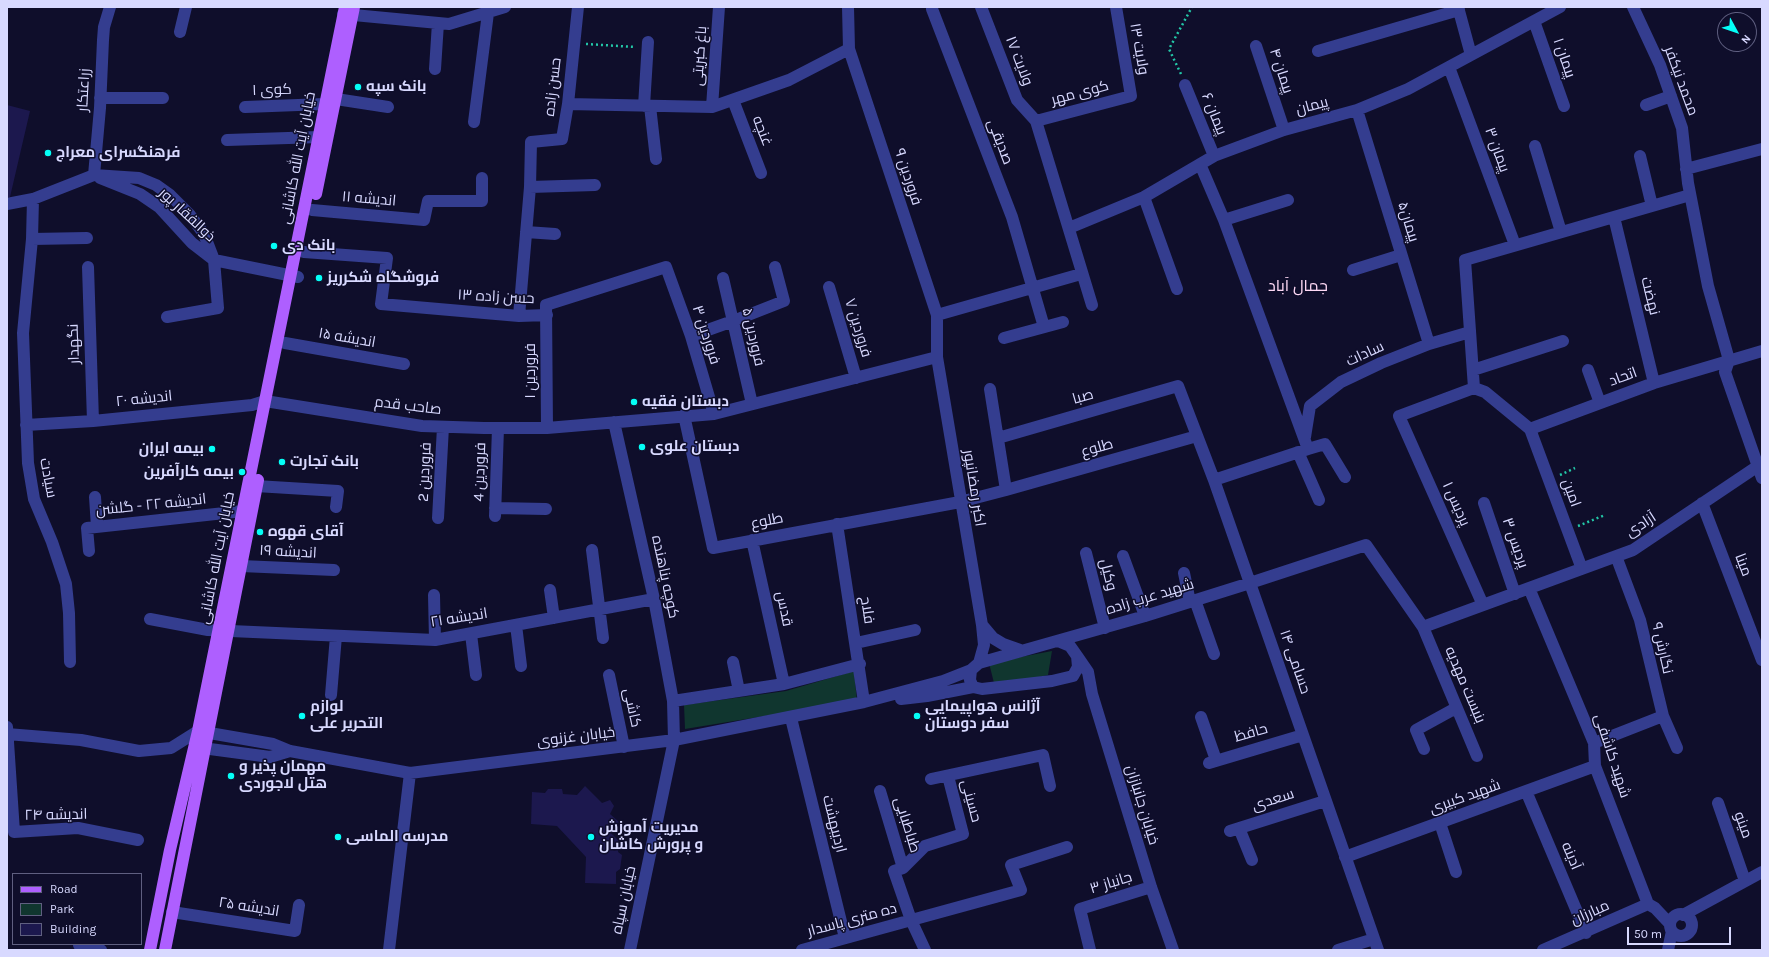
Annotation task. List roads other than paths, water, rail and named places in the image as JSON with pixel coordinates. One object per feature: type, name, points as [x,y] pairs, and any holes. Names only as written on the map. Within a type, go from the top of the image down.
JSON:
[{"type":"main road","name":"خیابان آیت الله کاشانی","points":[[224,630],[241,566],[256,486],[269,402],[295,276],[304,252],[330,102],[348,11]]},
{"type":"main road","name":"خیابان آیت الله کاشانی","points":[[150,950],[170,850],[204,732],[224,630],[243,511],[269,402],[285,343],[318,137],[330,102]]},
{"type":"main road","name":"خیابان آیت الله کاشانی","points":[[165,950],[200,748]]},
{"type":"street","name":"زراعتکار","points":[[94,175],[103,40],[110,7]]},
{"type":"street","points":[[180,32],[186,7]]},
{"type":"street","points":[[348,11],[450,24],[505,7]]},
{"type":"street","name":"حسن زاده","points":[[530,187],[532,142],[562,139],[568,104],[578,7]]},
{"type":"street","name":"باغ کبریتی","points":[[712,108],[719,7]]},
{"type":"street","name":"فروردین ۹","points":[[848,7],[849,49],[937,315]]},
{"type":"street","name":"ولایت ۱۷","points":[[981,7],[1017,100],[1036,121]]},
{"type":"street","name":"ولایت ۱۳","points":[[1116,7],[1131,96]]},
{"type":"street","name":"پیمان","points":[[1069,228],[1144,197],[1214,156],[1284,130],[1357,110],[1408,89],[1560,7]]},
{"type":"street","name":"محمد نیکفر","points":[[1633,7],[1660,65],[1682,128],[1690,195],[1708,286],[1729,360]]},
{"type":"street","points":[[1318,51],[1459,8],[1471,55]]},
{"type":"street","name":"صدیقی","points":[[932,9],[1012,217],[1031,288]]},
{"type":"street","points":[[474,122],[488,13]]},
{"type":"street","name":"پیمان ۱","points":[[1534,21],[1564,106]]},
{"type":"street","points":[[435,69],[438,23]]},
{"type":"street","points":[[648,45],[647,106],[656,159]]},
{"type":"street","name":"پیمان ۴","points":[[1256,46],[1284,130]]},
{"type":"street","points":[[568,104],[712,108],[789,80],[849,49]]},
{"type":"street","name":"پیمان ۳","points":[[1449,67],[1515,245]]},
{"type":"street","name":"پیمان ۶","points":[[1186,85],[1214,156]]},
{"type":"street","name":"کوی مهر","points":[[1036,121],[1131,96]]},
{"type":"street","points":[[1646,105],[1670,96]]},
{"type":"street","points":[[100,98],[163,98]]},
{"type":"street","name":"غنچه","points":[[733,100],[761,173]]},
{"type":"street","name":"کوی ۱","points":[[245,107],[330,102],[388,107]]},
{"type":"street","name":"پیمان۵","points":[[1357,110],[1429,344]]},
{"type":"street","points":[[1036,121],[1069,228],[1081,274],[1092,305]]},
{"type":"street","points":[[227,140],[318,137]]},
{"type":"street","points":[[1535,146],[1561,232]]},
{"type":"street","points":[[1686,169],[1762,148]]},
{"type":"street","points":[[1640,156],[1652,206]]},
{"type":"street","points":[[1200,164],[1224,220],[1304,446],[1319,500]]},
{"type":"street","name":"ذوالفقار پور","points":[[94,175],[110,183],[140,194],[159,207],[192,243],[214,260],[295,276]]},
{"type":"street","name":"ذوالفقار پور","points":[[7,204],[33,199],[94,175],[139,178],[156,185],[170,195],[195,221],[204,234],[214,260]]},
{"type":"street","name":"اندیشه ۱۱","points":[[312,210],[424,220],[428,201],[482,201],[482,178]]},
{"type":"street","points":[[519,316],[530,187],[595,185]]},
{"type":"street","points":[[1530,429],[1485,392],[1474,388],[1465,260],[1690,195]]},
{"type":"street","points":[[1144,197],[1177,289]]},
{"type":"street","name":"سیادت","points":[[33,199],[32,239],[23,333],[28,463],[34,499],[52,542],[66,584],[69,613],[70,662]]},
{"type":"street","points":[[1224,220],[1288,200]]},
{"type":"street","name":"نهضت","points":[[1614,217],[1654,383]]},
{"type":"street","points":[[526,232],[555,234]]},
{"type":"street","points":[[32,239],[87,238]]},
{"type":"street","name":"حسن زاده ۱۳","points":[[304,252],[387,258],[381,304],[519,316],[547,315]]},
{"type":"street","points":[[1353,270],[1401,254]]},
{"type":"street","points":[[167,316],[218,308],[214,260]]},
{"type":"street","name":"نگهدار","points":[[88,267],[93,421]]},
{"type":"street","name":"فروردین ۳","points":[[547,315],[546,305],[666,267],[691,336],[714,414]]},
{"type":"street","points":[[691,336],[784,301],[776,267]]},
{"type":"street","points":[[937,358],[937,315],[1081,274]]},
{"type":"street","name":"فروردین ۵","points":[[723,278],[752,404]]},
{"type":"street","name":"فروردین ۷","points":[[829,287],[856,378]]},
{"type":"street","points":[[1031,288],[1044,327]]},
{"type":"street","name":"فروردین ۱","points":[[547,315],[547,428]]},
{"type":"street","points":[[1004,338],[1063,322]]},
{"type":"street","name":"سادات","points":[[1304,446],[1310,406],[1341,382],[1381,363],[1429,344],[1470,332]]},
{"type":"street","points":[[1473,370],[1562,341]]},
{"type":"street","name":"اندیشه ۱۵","points":[[285,343],[404,364]]},
{"type":"street","name":"اتحاد","points":[[1530,429],[1654,383],[1762,350]]},
{"type":"street","name":"صاحب قدم","points":[[269,402],[422,426],[547,428],[684,415],[714,414],[937,358]]},
{"type":"street","name":"اکبر رمضانپور","points":[[937,358],[960,502],[982,624],[984,645],[975,666]]},
{"type":"street","points":[[1729,360],[1725,372],[1760,465],[1762,478]]},
{"type":"street","points":[[1588,370],[1600,403]]},
{"type":"street","name":"حسامی ۱۴","points":[[1178,386],[1214,480],[1376,944]]},
{"type":"street","name":"صبا","points":[[998,438],[1178,386]]},
{"type":"street","name":"پردیس ۱","points":[[1474,388],[1399,416],[1483,605]]},
{"type":"street","points":[[990,389],[1006,490]]},
{"type":"street","name":"اندیشه ۲۰","points":[[26,425],[93,421],[269,402]]},
{"type":"street","name":"طلوع","points":[[684,415],[713,548],[960,502],[1197,436]]},
{"type":"street","name":"کوچه پناهنده","points":[[614,422],[654,600],[673,701],[674,740]]},
{"type":"street","name":"فروردین 2","points":[[438,518],[443,427]]},
{"type":"street","name":"فروردین 4","points":[[498,428],[495,512],[546,509]]},
{"type":"street","name":"امین","points":[[1530,429],[1582,569]]},
{"type":"street","points":[[1214,480],[1304,446],[1325,444],[1345,476]]},
{"type":"street","name":"آزادی","points":[[1423,627],[1633,550],[1760,465]]},
{"type":"street","points":[[256,486],[338,491],[336,507]]},
{"type":"street","points":[[89,551],[95,497]]},
{"type":"street","name":"پردیس ۳","points":[[1484,503],[1515,594]]},
{"type":"street","name":"مینا","points":[[1702,503],[1762,660]]},
{"type":"street","name":"اندیشه ۲۲ - گلشن","points":[[92,527],[243,511]]},
{"type":"street","name":"فلاح","points":[[837,524],[860,664],[864,702]]},
{"type":"street","name":"قدس","points":[[752,540],[784,684]]},
{"type":"street","name":"شهید عرب زاده","points":[[864,702],[943,681],[975,666],[1020,650],[1105,628],[1250,584],[1366,545],[1423,627]]},
{"type":"street","points":[[592,550],[603,638]]},
{"type":"street","name":"وکیل","points":[[1086,553],[1105,628]]},
{"type":"street","points":[[1123,556],[1144,616]]},
{"type":"street","name":"نگارش ۹","points":[[1616,556],[1640,620],[1663,716],[1677,748]]},
{"type":"street","name":"اندیشه ۱۹","points":[[241,566],[334,570]]},
{"type":"street","points":[[1184,573],[1192,601],[1214,654]]},
{"type":"street","name":"شهید کاشفی","points":[[1529,588],[1594,742],[1595,766],[1652,906]]},
{"type":"street","points":[[550,590],[554,618]]},
{"type":"street","points":[[434,595],[435,640]]},
{"type":"street","name":"اندیشه ۲۱","points":[[150,619],[208,630],[435,640],[654,600]]},
{"type":"street","points":[[982,624],[993,638],[1003,644],[1020,650]]},
{"type":"street","points":[[516,625],[521,666]]},
{"type":"street","name":"بنبست مهدیه","points":[[1423,627],[1477,756]]},
{"type":"street","points":[[856,643],[916,630]]},
{"type":"street","points":[[471,634],[476,675]]},
{"type":"street","points":[[331,694],[336,636]]},
{"type":"street","points":[[1058,641],[1070,646],[1088,672],[1092,694]]},
{"type":"street","points":[[864,702],[927,696],[973,687],[982,689],[1052,681],[1073,676],[1078,667],[1077,656]]},
{"type":"street","points":[[733,662],[739,691]]},
{"type":"street","points":[[673,701],[784,684],[860,664]]},
{"type":"street","points":[[973,687],[970,680],[975,666]]},
{"type":"street","name":"کاشی","points":[[609,675],[624,747]]},
{"type":"street","name":"خیابان جانبازان","points":[[1073,676],[1092,694],[1151,887],[1173,950]]},
{"type":"street","name":"خیابان غزنوی","points":[[290,751],[410,773],[674,740],[791,718],[864,702]]},
{"type":"street","points":[[1424,750],[1416,730],[1456,708]]},
{"type":"street","name":"حافظ","points":[[1201,716],[1212,761],[1303,735]]},
{"type":"street","points":[[1594,742],[1663,716]]},
{"type":"street","name":"اردیبهشت","points":[[791,718],[845,938]]},
{"type":"street","points":[[7,727],[7,734],[81,740],[139,751],[171,748],[204,732],[273,744],[290,751]]},
{"type":"street","name":"اندیشه ۲۴","points":[[7,734],[14,832],[78,828],[138,840]]},
{"type":"street","name":"خیابان سپاه","points":[[630,950],[674,740]]},
{"type":"street","points":[[200,748],[270,756],[290,751]]},
{"type":"street","points":[[931,779],[1043,756],[1050,786]]},
{"type":"street","name":"شهید کبیری","points":[[1345,857],[1595,766]]},
{"type":"street","points":[[389,950],[410,773]]},
{"type":"street","name":"حسینی","points":[[903,868],[925,846],[963,834],[948,776]]},
{"type":"street","name":"طباطبایی","points":[[880,791],[903,868]]},
{"type":"street","name":"آدینه","points":[[1526,791],[1586,933]]},
{"type":"street","name":"سعدی","points":[[1252,860],[1235,829],[1325,800]]},
{"type":"street","name":"مینو","points":[[1718,803],[1745,881]]},
{"type":"street","points":[[1440,823],[1456,872]]},
{"type":"street","name":"ده متری پاسدار","points":[[802,950],[1021,890],[1012,865],[1067,847]]},
{"type":"street","points":[[903,868],[894,872],[911,920],[925,950]]},
{"type":"street","points":[[1668,947],[1674,930],[1673,918],[1762,872]]},
{"type":"street","name":"جانباز ۳","points":[[1090,950],[1080,909],[1151,887]]},
{"type":"street","points":[[1652,906],[1674,930],[1689,932],[1702,904]]},
{"type":"street","name":"اندیشه ۲۵","points":[[172,912],[295,931],[299,905]]},
{"type":"street","points":[[1652,906],[1688,918],[1691,926]]},
{"type":"street","name":"مبارزان","points":[[1543,950],[1652,906]]},
{"type":"street","points":[[1338,950],[1376,944]]},
{"type":"street","points":[[79,945],[101,950]]},
{"type":"place","name":"بانک سپه","points":[[358,87]]},
{"type":"place","name":"فرهنگسرای معراج","points":[[48,153]]},
{"type":"place","name":"بانک دی","points":[[274,246]]},
{"type":"place","name":"فروشگاه شکرریز","points":[[319,278]]},
{"type":"place","name":"دبستان فقیه","points":[[634,402]]},
{"type":"place","name":"دبستان علوی","points":[[642,447]]},
{"type":"place","name":"بیمه ایران","points":[[212,449]]},
{"type":"place","name":"بانک تجارت","points":[[282,462]]},
{"type":"place","name":"بیمه کارآفرین","points":[[242,472]]},
{"type":"place","name":"آقای قهوه","points":[[260,532]]},
{"type":"place","name":"لوازم التحریر علی","points":[[302,716]]},
{"type":"place","name":"آژانس هواپیمایی سفر دوستان","points":[[917,716]]},
{"type":"place","name":"مهمان پذیر و هتل لاجوردی","points":[[231,776]]},
{"type":"place","name":"مدرسه الماسی","points":[[338,837]]},
{"type":"place","name":"مدیریت آموزش و پرورش کاشان","points":[[591,837]]},
{"type":"district","name":"جمال آباد","points":[[1298,286]]}]
